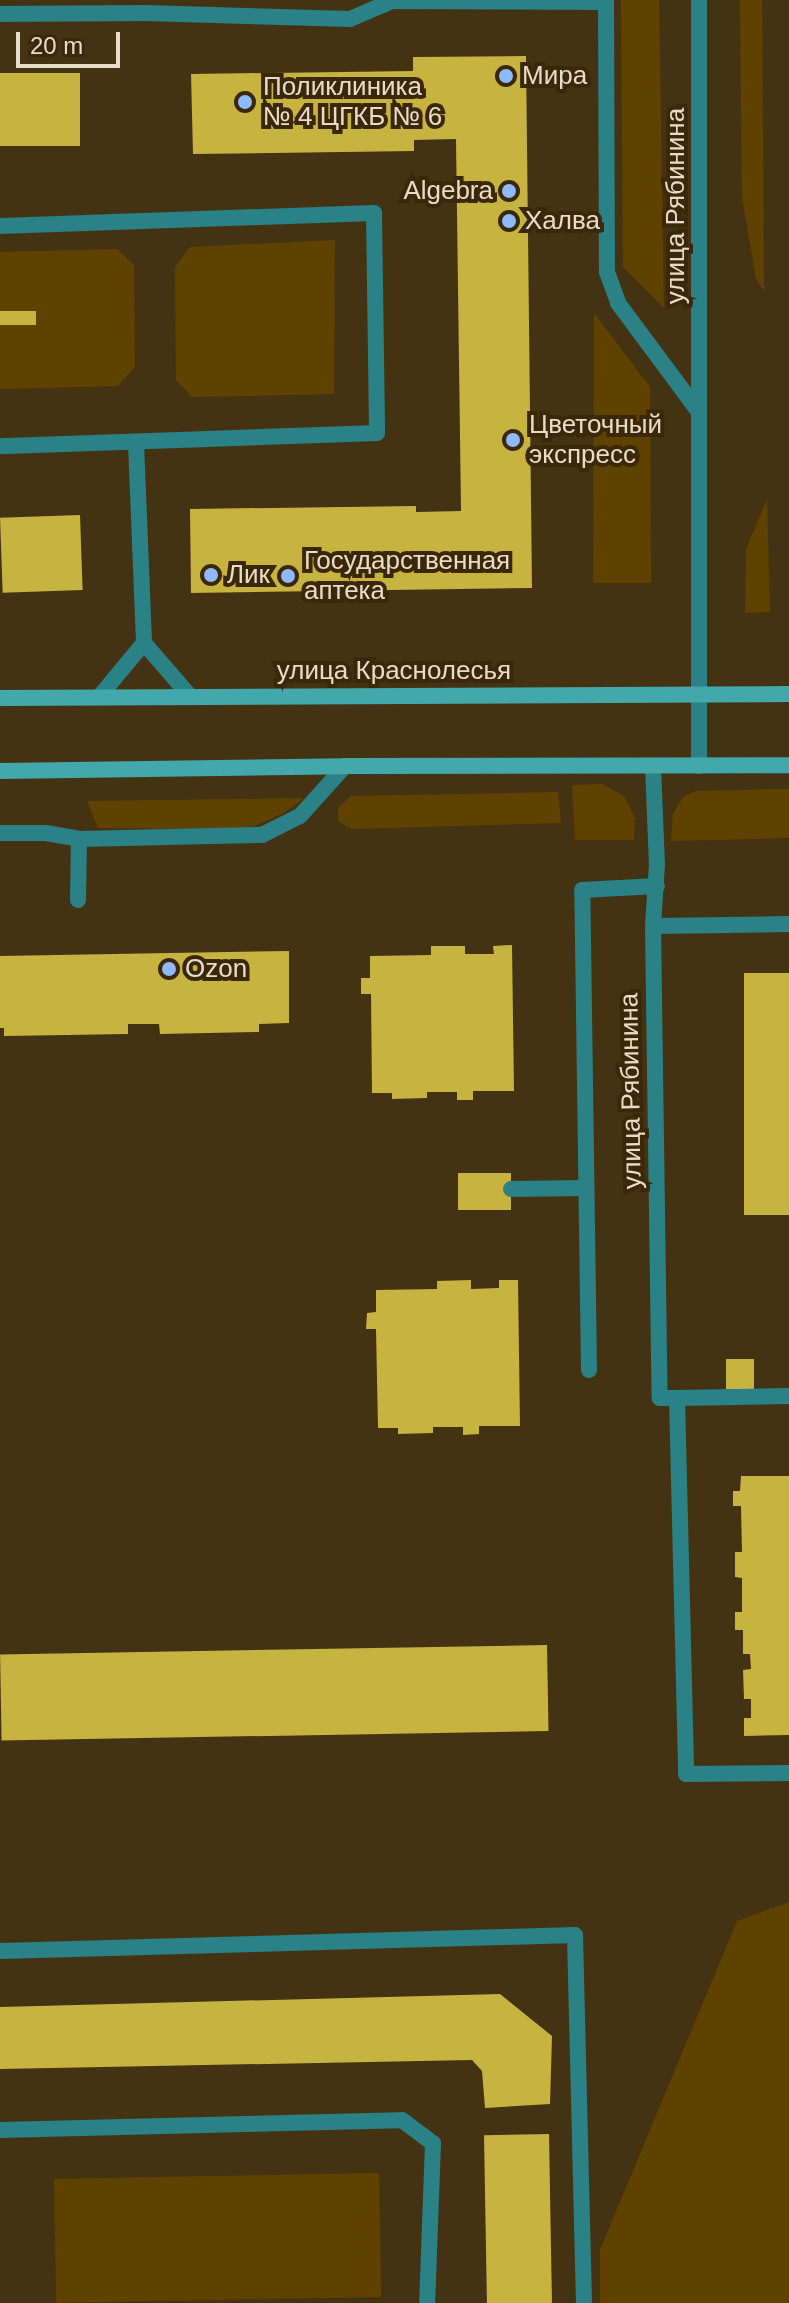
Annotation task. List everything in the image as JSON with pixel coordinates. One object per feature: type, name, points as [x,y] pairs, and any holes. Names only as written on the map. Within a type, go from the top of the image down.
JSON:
[{"type":"main road","name":"улица Краснолесья","points":[[0,698],[789,694]]},
{"type":"main road","points":[[0,771],[789,765]]},
{"type":"street","points":[[0,14],[134,6],[350,19],[391,0],[606,1]]},
{"type":"street","name":"улица Рябинина","points":[[699,0],[699,766]]},
{"type":"street","name":"улица Рябинина","points":[[606,1],[607,272],[618,303],[699,412]]},
{"type":"street","points":[[0,226],[374,213],[377,433],[0,446]]},
{"type":"street","points":[[136,443],[144,643],[189,695]]},
{"type":"street","points":[[99,697],[144,643]]},
{"type":"street","points":[[0,833],[46,833],[79,839],[262,835],[300,816],[345,766]]},
{"type":"street","name":"улица Рябинина","points":[[653,766],[657,886],[653,926],[660,1398],[677,1398]]},
{"type":"street","points":[[78,900],[79,839]]},
{"type":"street","points":[[589,1370],[582,890],[657,886]]},
{"type":"street","points":[[653,926],[789,924]]},
{"type":"street","points":[[511,1189],[586,1188]]},
{"type":"street","points":[[789,1396],[677,1398],[686,1774],[789,1773]]},
{"type":"street","points":[[0,1951],[575,1935],[584,2303]]},
{"type":"street","points":[[0,2130],[402,2120],[433,2143],[427,2303]]},
{"type":"shaded area","points":[[621,0],[659,0],[664,308],[623,267]]},
{"type":"shaded area","points":[[740,0],[762,0],[764,291],[756,279],[742,197]]},
{"type":"shaded area","points":[[335,240],[334,394],[192,397],[176,380],[175,267],[190,247]]},
{"type":"shaded area","points":[[117,249],[134,265],[135,367],[118,386],[0,389],[0,252]]},
{"type":"shaded area","points":[[594,313],[650,387],[651,583],[593,583]]},
{"type":"shaded area","points":[[767,499],[770,612],[745,613],[746,549]]},
{"type":"shaded area","points":[[602,784],[624,796],[635,818],[634,840],[575,840],[572,785]]},
{"type":"shaded area","points":[[789,789],[789,838],[671,841],[673,814],[683,797],[696,791]]},
{"type":"shaded area","points":[[558,792],[561,823],[351,829],[338,821],[338,808],[351,796]]},
{"type":"shaded area","points":[[304,798],[282,814],[254,826],[226,829],[98,828],[87,801]]},
{"type":"shaded area","points":[[789,1902],[789,2303],[600,2303],[600,2250],[737,1921]]},
{"type":"shaded area","points":[[379,2173],[381,2297],[56,2303],[54,2179]]},
{"type":"building","points":[[526,56],[532,588],[191,593],[190,509],[416,506],[416,512],[461,511],[456,139],[414,140],[414,151],[193,154],[191,74],[413,71],[413,57]]},
{"type":"building","points":[[0,73],[80,73],[80,146],[0,146]]},
{"type":"building","points":[[0,311],[36,311],[36,325],[0,325]]},
{"type":"building","points":[[80,515],[83,590],[3,593],[0,518]]},
{"type":"building","points":[[512,945],[514,1091],[473,1091],[473,1100],[457,1100],[457,1092],[427,1092],[427,1098],[392,1099],[392,1093],[372,1093],[371,994],[361,994],[361,978],[370,978],[370,956],[431,955],[431,946],[465,946],[465,954],[494,954],[493,946]]},
{"type":"building","points":[[289,951],[289,1023],[259,1024],[259,1032],[160,1034],[159,1024],[128,1024],[128,1034],[4,1036],[4,1028],[0,1028],[0,956]]},
{"type":"building","points":[[744,973],[789,973],[789,1215],[744,1215]]},
{"type":"building","points":[[458,1173],[511,1173],[511,1210],[458,1210]]},
{"type":"building","points":[[471,1280],[471,1289],[499,1288],[499,1280],[518,1280],[520,1426],[479,1426],[479,1434],[463,1435],[463,1427],[433,1427],[433,1433],[398,1434],[398,1428],[378,1428],[376,1329],[366,1329],[367,1313],[376,1312],[376,1290],[437,1289],[437,1281]]},
{"type":"building","points":[[726,1359],[754,1359],[754,1389],[726,1389]]},
{"type":"building","points":[[741,1476],[789,1476],[789,1735],[744,1736],[744,1718],[751,1718],[751,1699],[744,1699],[743,1670],[751,1669],[750,1654],[743,1654],[743,1630],[735,1630],[735,1612],[742,1612],[742,1578],[735,1577],[735,1552],[742,1552],[741,1506],[733,1506],[733,1491],[740,1491]]},
{"type":"building","points":[[547,1645],[549,1731],[2,1741],[0,1655]]},
{"type":"building","points":[[500,1994],[552,2036],[550,2104],[485,2108],[482,2071],[472,2060],[0,2069],[0,2007]]},
{"type":"building","points":[[549,2134],[552,2303],[487,2303],[484,2135]]},
{"type":"place","name":"Мира","points":[[506,76]]},
{"type":"place","name":"Поликлиника № 4 ЦГКБ № 6","points":[[245,102]]},
{"type":"place","name":"Algebra","points":[[509,191]]},
{"type":"place","name":"Халва","points":[[509,221]]},
{"type":"place","name":"Цветочный экспресс","points":[[513,440]]},
{"type":"place","name":"Лик","points":[[211,575]]},
{"type":"place","name":"Государственная аптека","points":[[288,576]]},
{"type":"place","name":"Ozon","points":[[169,969]]}]
